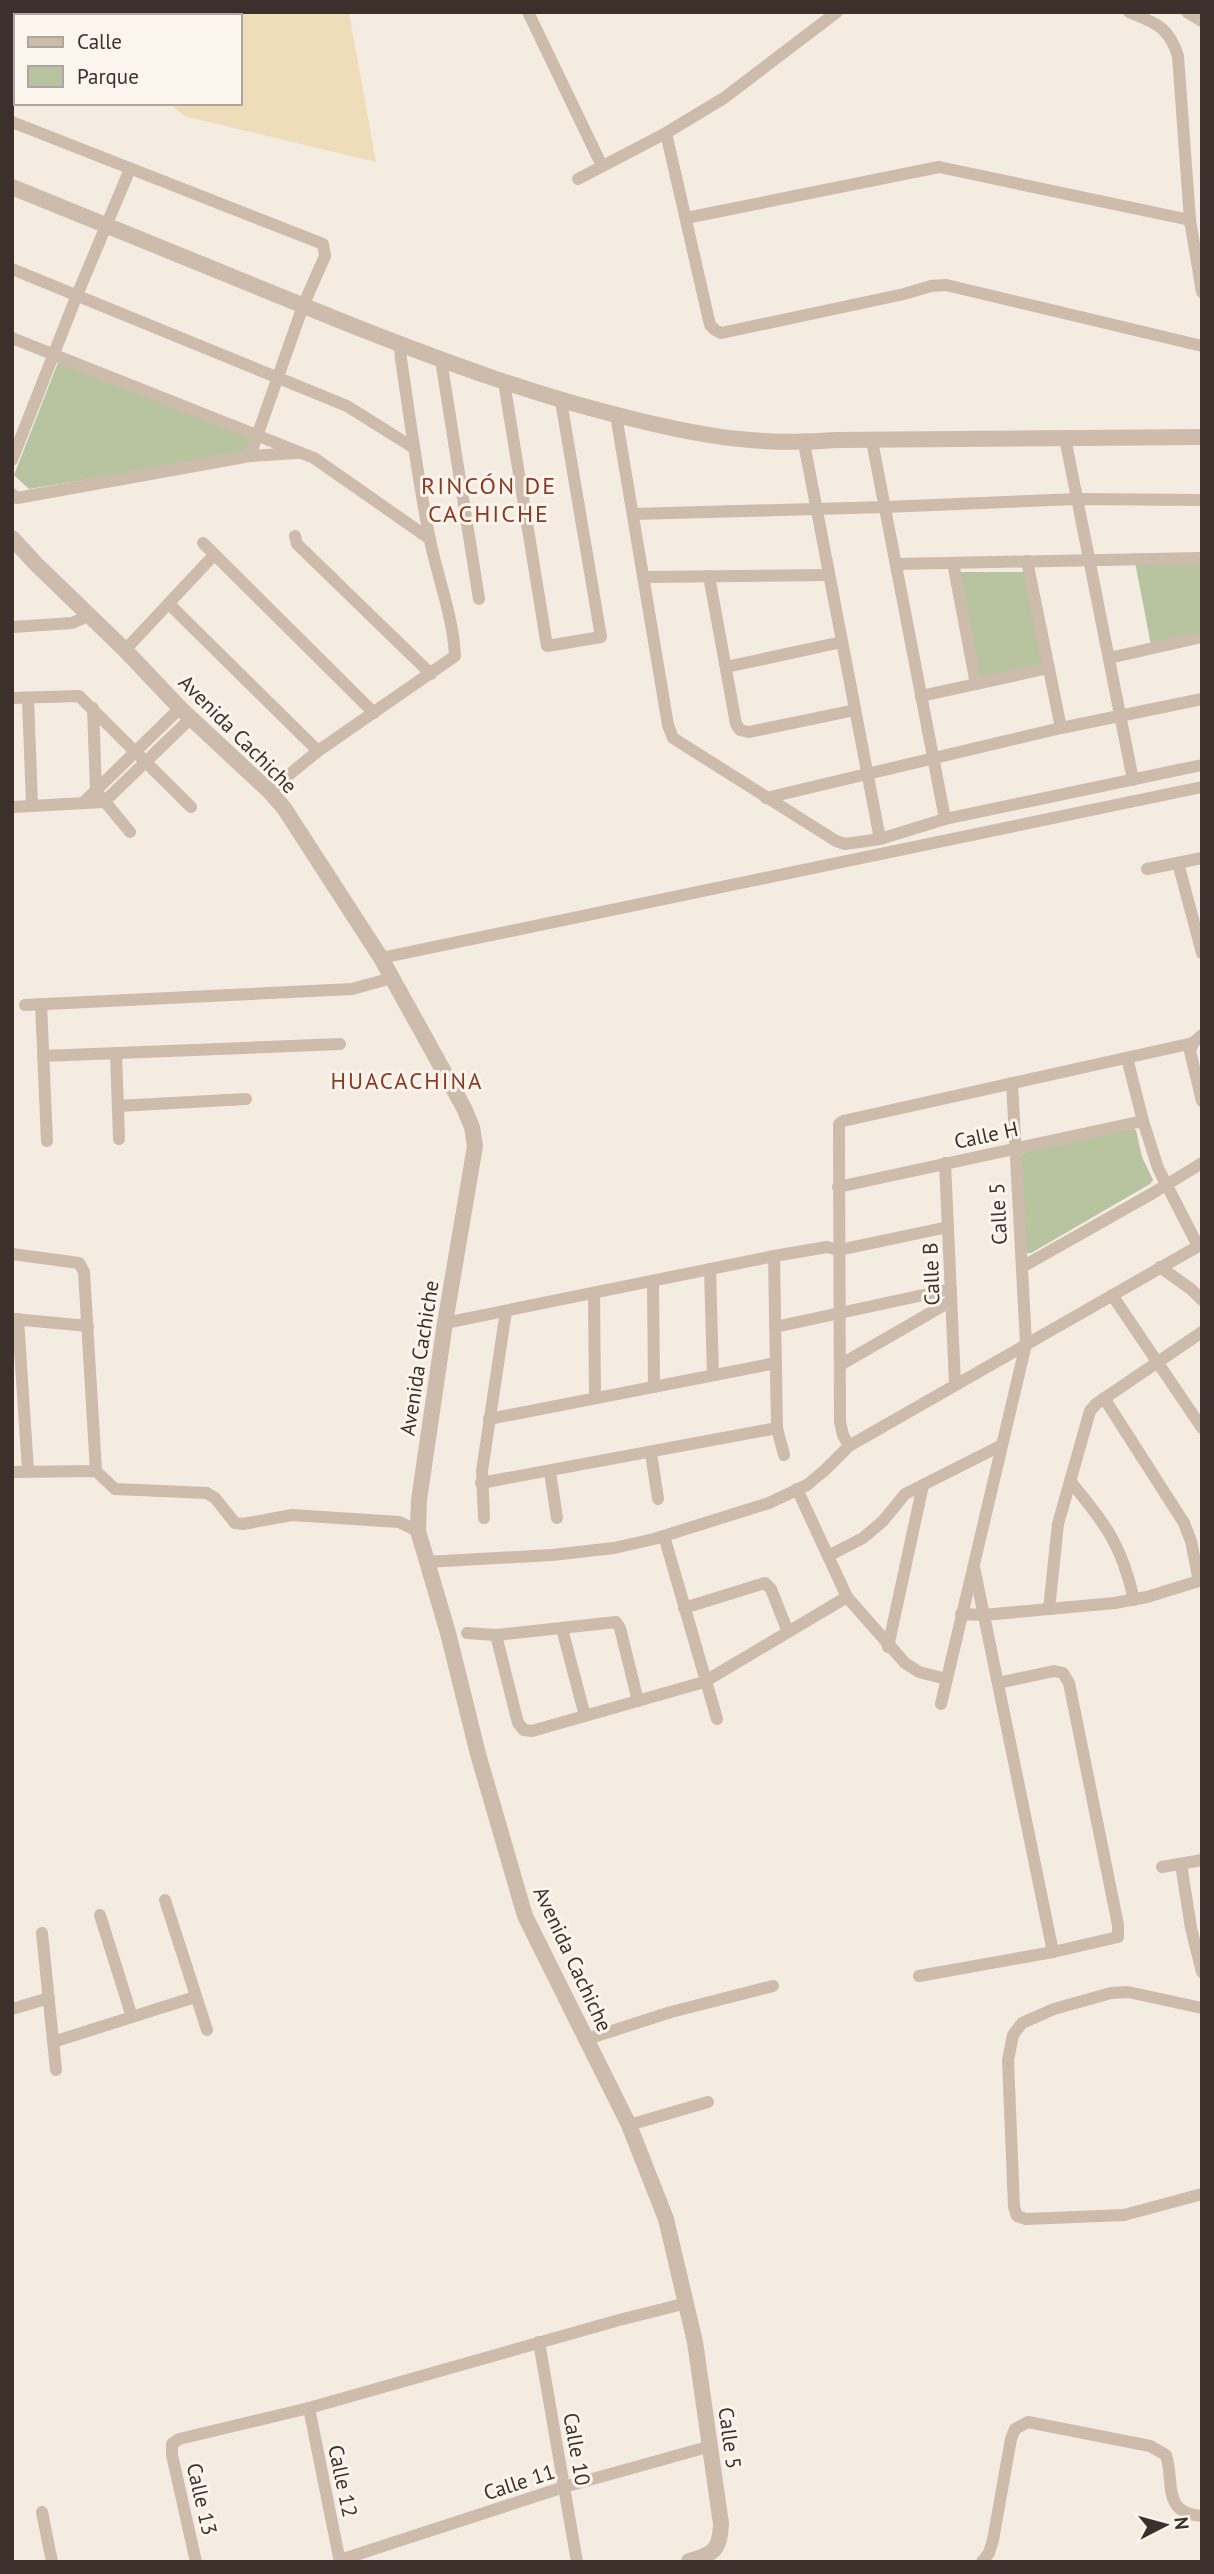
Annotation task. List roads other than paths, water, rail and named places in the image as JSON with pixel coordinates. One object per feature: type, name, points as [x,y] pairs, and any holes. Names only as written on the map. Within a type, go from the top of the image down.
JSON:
[{"type":"street","points":[[528,12],[602,166]]},
{"type":"street","points":[[578,179],[666,133],[724,98],[837,12]]},
{"type":"street","points":[[1129,12],[1166,31],[1174,41],[1178,56],[1189,220],[1202,292]]},
{"type":"street","points":[[1187,12],[1202,21]]},
{"type":"street","points":[[12,122],[323,244],[325,256],[303,306],[250,456]]},
{"type":"street","points":[[666,133],[710,325],[722,333],[946,285],[1202,346]]},
{"type":"street","points":[[686,218],[939,167],[1189,220]]},
{"type":"street","points":[[12,460],[130,169]]},
{"type":"street","points":[[12,187],[441,360],[561,401],[699,435],[746,441],[804,443],[1202,437]]},
{"type":"street","points":[[12,269],[347,405],[414,448]]},
{"type":"street","points":[[12,338],[314,458],[430,539]]},
{"type":"street","points":[[268,791],[318,751],[455,656],[452,621],[430,539],[400,344]]},
{"type":"street","points":[[441,360],[479,599]]},
{"type":"street","points":[[504,382],[547,646],[601,637],[561,401]]},
{"type":"street","points":[[617,415],[668,725],[673,738],[835,841],[845,845],[880,839],[945,819],[1202,765]]},
{"type":"street","points":[[1065,438],[1133,780]]},
{"type":"street","points":[[872,441],[945,819]]},
{"type":"street","points":[[804,443],[880,839]]},
{"type":"street","points":[[12,494],[17,498],[250,456],[302,453]]},
{"type":"street","points":[[633,513],[886,508],[1077,499],[1202,500]]},
{"type":"street","points":[[295,536],[297,544],[431,674]]},
{"type":"street","name":"Avenida Cachiche","points":[[12,538],[185,714],[268,791],[298,828],[381,958],[472,1127],[475,1146],[444,1323],[419,1500],[418,1531],[525,1916],[629,2125],[666,2218],[687,2303]]},
{"type":"street","points":[[203,543],[373,713]]},
{"type":"street","points":[[125,650],[214,555]]},
{"type":"street","points":[[896,564],[1202,558]]},
{"type":"street","points":[[1027,561],[1061,728]]},
{"type":"street","points":[[953,563],[976,684]]},
{"type":"street","points":[[644,578],[829,575]]},
{"type":"street","points":[[709,576],[736,724],[740,730],[749,732],[855,710]]},
{"type":"street","points":[[169,604],[318,751]]},
{"type":"street","points":[[12,626],[72,623],[88,616]]},
{"type":"street","points":[[1109,657],[1202,637]]},
{"type":"street","points":[[726,667],[842,642]]},
{"type":"street","points":[[921,696],[1049,668]]},
{"type":"street","points":[[12,698],[79,696],[191,807]]},
{"type":"street","points":[[28,698],[32,805]]},
{"type":"street","points":[[766,798],[1061,728],[1202,699]]},
{"type":"street","points":[[93,708],[100,796],[130,832]]},
{"type":"street","points":[[12,807],[83,803],[100,796],[185,714]]},
{"type":"street","points":[[381,958],[1202,787]]},
{"type":"street","points":[[1147,869],[1202,858]]},
{"type":"street","points":[[1178,863],[1202,953]]},
{"type":"street","points":[[25,1005],[352,989],[392,978]]},
{"type":"street","points":[[40,1004],[47,1141]]},
{"type":"street","points":[[849,1446],[840,1422],[837,1129],[843,1121],[1127,1058],[1197,1039]]},
{"type":"street","points":[[1197,1039],[1190,1051],[1202,1101]]},
{"type":"street","points":[[43,1056],[340,1044]]},
{"type":"street","points":[[116,1053],[119,1139]]},
{"type":"street","points":[[426,1562],[552,1555],[614,1548],[664,1536],[757,1507],[797,1489],[825,1470],[849,1446],[1200,1245],[1166,1186],[1143,1121],[1127,1058]]},
{"type":"street","name":"Calle 5","points":[[941,1704],[1026,1344],[1012,1083]]},
{"type":"street","points":[[118,1106],[246,1099]]},
{"type":"street","name":"Calle H","points":[[838,1187],[1143,1121]]},
{"type":"street","name":"Calle B","points":[[945,1163],[955,1384]]},
{"type":"street","points":[[1022,1267],[1202,1163]]},
{"type":"street","points":[[444,1323],[774,1256],[827,1247],[839,1250],[948,1227]]},
{"type":"street","points":[[12,1254],[79,1263],[84,1272],[96,1471],[107,1484],[115,1489],[207,1493],[215,1498],[235,1523],[243,1524],[292,1515],[399,1522],[418,1531]]},
{"type":"street","points":[[774,1256],[777,1428],[784,1455]]},
{"type":"street","points":[[1160,1267],[1202,1300]]},
{"type":"street","points":[[710,1269],[713,1375]]},
{"type":"street","points":[[653,1281],[654,1387]]},
{"type":"street","points":[[594,1293],[595,1398]]},
{"type":"street","points":[[775,1327],[951,1295]]},
{"type":"street","points":[[840,1365],[951,1295]]},
{"type":"street","points":[[1112,1295],[1202,1428]]},
{"type":"street","points":[[484,1518],[481,1483],[506,1311]]},
{"type":"street","points":[[28,1471],[15,1319],[88,1326]]},
{"type":"street","points":[[1049,1609],[1058,1524],[1090,1411],[1104,1398],[1202,1332]]},
{"type":"street","points":[[489,1419],[776,1363]]},
{"type":"street","points":[[961,1614],[984,1615],[1134,1600],[1200,1580],[1184,1523],[1104,1398]]},
{"type":"street","points":[[481,1483],[777,1428]]},
{"type":"street","points":[[828,1556],[863,1538],[883,1521],[905,1494],[1000,1446]]},
{"type":"street","points":[[651,1453],[658,1499]]},
{"type":"street","points":[[12,1472],[96,1471]]},
{"type":"street","points":[[550,1472],[557,1518]]},
{"type":"street","points":[[1070,1481],[1099,1516],[1118,1546],[1134,1600]]},
{"type":"street","points":[[888,1647],[923,1485]]},
{"type":"street","points":[[797,1489],[847,1597],[888,1647],[905,1663],[919,1672],[946,1679]]},
{"type":"street","points":[[664,1536],[704,1682],[717,1719]]},
{"type":"street","points":[[973,1563],[1053,1952]]},
{"type":"street","points":[[684,1608],[765,1583],[771,1589],[788,1632]]},
{"type":"street","points":[[496,1634],[517,1723],[524,1730],[532,1731],[704,1682],[847,1597]]},
{"type":"street","points":[[467,1633],[496,1634],[616,1622],[638,1701]]},
{"type":"street","points":[[562,1629],[585,1716]]},
{"type":"street","points":[[919,1976],[1110,1941],[1118,1937],[1118,1925],[1069,1683],[1063,1672],[1054,1671],[998,1684]]},
{"type":"street","points":[[1161,1867],[1202,1860]]},
{"type":"street","points":[[1181,1864],[1191,1928],[1202,1972]]},
{"type":"street","points":[[165,1900],[206,2030]]},
{"type":"street","points":[[100,1915],[132,2017]]},
{"type":"street","points":[[42,1933],[56,2070]]},
{"type":"street","points":[[586,2039],[671,2012],[773,1986]]},
{"type":"street","points":[[1202,2008],[1128,1992],[1111,1993],[1054,2009],[1022,2023],[1013,2035],[1008,2060],[1013,2198],[1017,2216],[1026,2219],[1124,2216],[1202,2194]]},
{"type":"street","points":[[53,2042],[195,1997]]},
{"type":"street","points":[[12,2009],[48,1998]]},
{"type":"street","points":[[629,2125],[708,2102]]},
{"type":"street","points":[[309,2408],[687,2303]]},
{"type":"street","name":"Calle 5","points":[[687,2303],[721,2524],[721,2535],[713,2552],[688,2562]]},
{"type":"street","name":"Calle 10","points":[[539,2342],[577,2562]]},
{"type":"street","name":"Calle 13","points":[[197,2562],[179,2488],[172,2444],[179,2439],[309,2408]]},
{"type":"street","name":"Calle 12","points":[[309,2408],[340,2561]]},
{"type":"street","points":[[990,2562],[1011,2439],[1015,2429],[1028,2422],[1150,2446],[1166,2455],[1172,2498],[1177,2507],[1182,2512],[1202,2516]]},
{"type":"street","name":"Calle 11","points":[[340,2561],[564,2487],[711,2446]]},
{"type":"street","points":[[42,2512],[52,2562]]},
{"type":"street","points":[[982,2562],[989,2553],[993,2540]]},
{"type":"district","name":"RINCÓN DE CACHICHE","points":[[489,499]]},
{"type":"district","name":"HUACACHINA","points":[[407,1080]]}]
